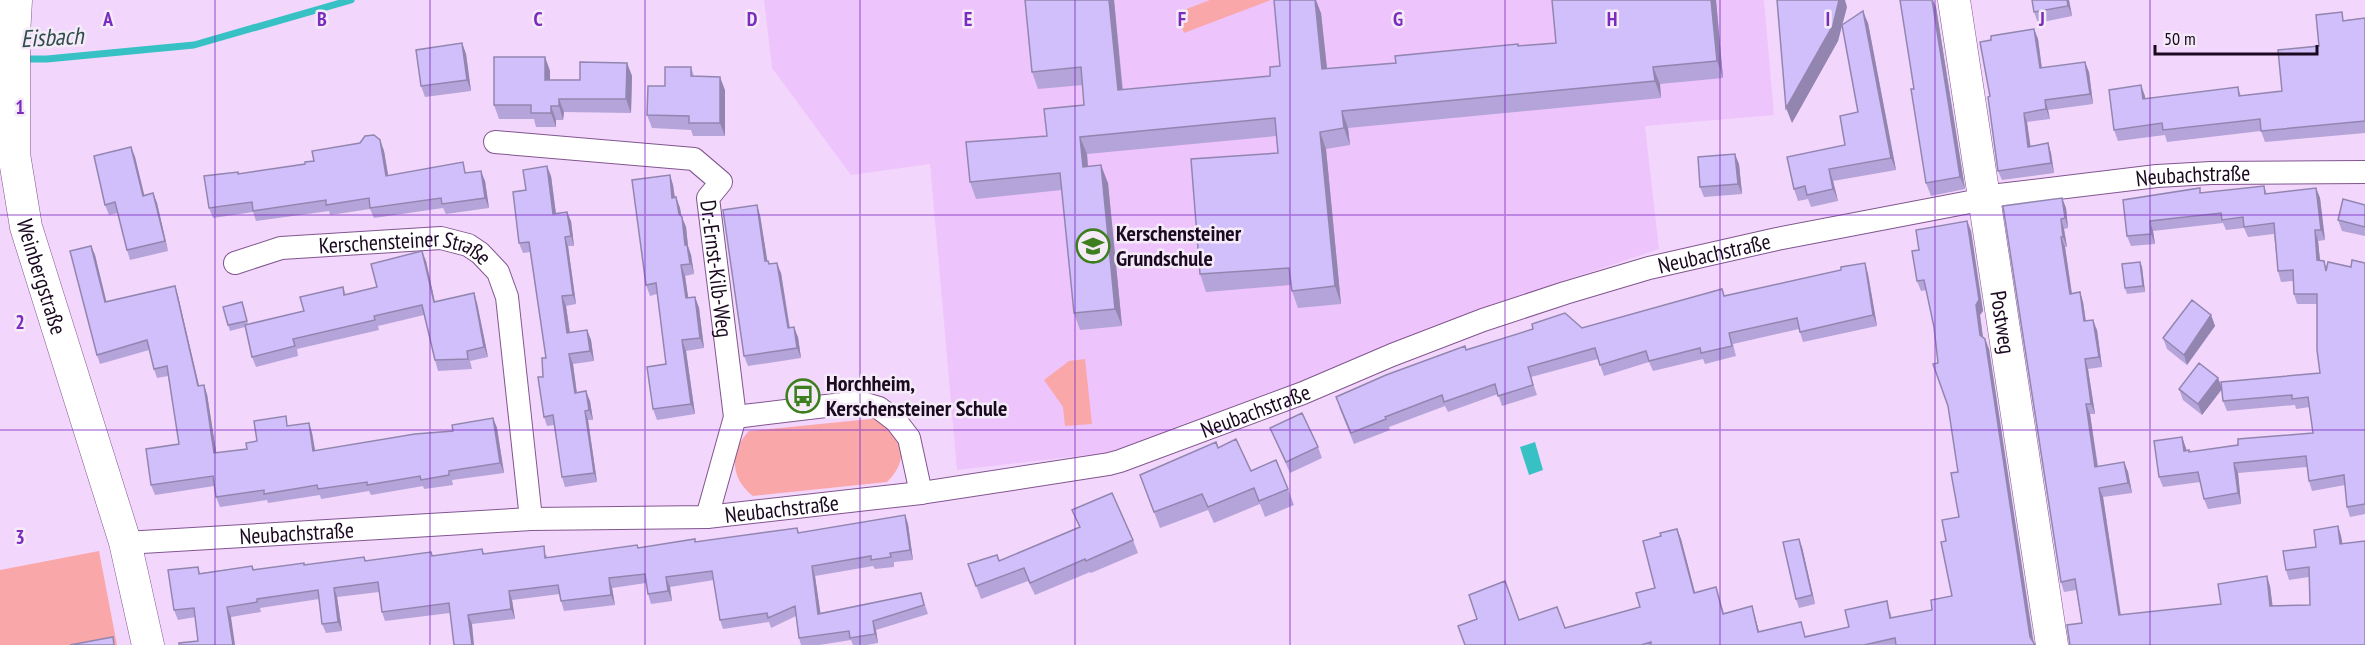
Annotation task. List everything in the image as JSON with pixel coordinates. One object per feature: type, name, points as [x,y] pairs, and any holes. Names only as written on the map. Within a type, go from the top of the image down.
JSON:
[{"type":"street","name":"Weinbergstraße","points":[[16,0],[13,82],[14,154],[26,227],[125,543],[148,645]]},
{"type":"street","name":"Postweg","points":[[1954,0],[2052,645]]},
{"type":"street","name":"Dr.-Ernst-Kilb-Weg","points":[[495,142],[694,159],[721,182],[708,198],[735,417],[707,517]]},
{"type":"street","name":"Neubachstraße","points":[[125,543],[531,519],[707,517],[921,493],[1120,462],[1303,393],[1483,320],[1661,265],[1777,239],[1983,198],[2157,176],[2211,173],[2365,172]]},
{"type":"street","name":"Kerschensteiner Straße","points":[[235,263],[282,248],[441,238],[461,243],[480,253],[498,272],[507,297],[531,519]]},
{"type":"street","points":[[735,417],[859,402],[879,408],[896,421],[909,438],[921,493]]},
{"type":"shaded area","points":[[764,0],[1764,0],[1774,115],[1645,126],[1659,249],[1472,312],[1213,423],[1104,453],[957,470],[930,164],[851,175],[772,68]]},
{"type":"shaded area","points":[[1210,0],[1271,0],[1184,33],[1176,13]]},
{"type":"shaded area","points":[[1085,359],[1092,424],[1065,426],[1063,407],[1044,380],[1069,361]]},
{"type":"shaded area","points":[[881,418],[896,432],[902,452],[896,471],[887,482],[753,496],[745,489],[736,473],[735,456],[742,439],[749,431]]},
{"type":"shaded area","points":[[1535,442],[1543,470],[1529,475],[1520,447]]},
{"type":"shaded area","points":[[99,551],[117,645],[0,645],[0,570]]},
{"type":"building","points":[[1025,0],[1109,0],[1118,90],[1270,76],[1270,67],[1280,66],[1274,0],[1315,0],[1322,69],[1396,63],[1395,56],[1518,44],[1518,46],[1556,43],[1552,0],[1711,0],[1717,61],[1653,67],[1655,81],[1342,111],[1344,128],[1320,132],[1335,286],[1292,291],[1289,268],[1200,274],[1191,159],[1278,153],[1275,118],[1080,137],[1083,167],[1101,165],[1115,309],[1074,313],[1060,173],[970,182],[966,142],[1047,136],[1044,109],[1084,105],[1081,67],[1032,72]]},
{"type":"building","points":[[1777,0],[1839,0],[1833,25],[1786,108]]},
{"type":"building","points":[[1900,0],[1932,0],[1960,177],[1926,183]]},
{"type":"building","points":[[2032,0],[2067,0],[2068,6],[2034,12]]},
{"type":"building","points":[[1863,11],[1891,158],[1829,169],[1833,189],[1807,195],[1805,186],[1794,189],[1787,157],[1845,145],[1840,116],[1858,112],[1842,25]]},
{"type":"building","points":[[2342,12],[2343,21],[2365,18],[2365,121],[2261,131],[2260,119],[2163,130],[2162,123],[2114,130],[2109,90],[2141,85],[2143,99],[2238,87],[2239,96],[2282,91],[2278,50],[2319,46],[2316,15]]},
{"type":"building","points":[[2034,29],[2040,68],[2085,62],[2090,94],[2045,100],[2046,109],[2024,113],[2028,147],[2048,143],[2051,163],[1998,171],[1988,97],[1990,96],[1980,42],[1991,40],[1991,36]]},
{"type":"building","points":[[462,43],[467,80],[421,86],[416,50]]},
{"type":"building","points":[[494,57],[545,57],[545,80],[580,80],[580,62],[627,63],[626,99],[559,99],[559,106],[551,106],[551,113],[531,113],[531,105],[494,105]]},
{"type":"building","points":[[665,67],[691,67],[691,76],[720,77],[720,123],[689,123],[689,116],[647,115],[648,86],[665,86]]},
{"type":"building","points":[[374,135],[380,140],[386,176],[463,162],[465,173],[481,171],[485,198],[442,204],[441,198],[370,208],[369,198],[326,205],[326,200],[253,211],[252,202],[209,208],[204,176],[238,172],[238,174],[305,164],[305,162],[314,161],[312,151],[360,143],[365,136]]},
{"type":"building","points":[[131,147],[143,196],[153,193],[165,241],[127,250],[115,202],[105,205],[94,156]]},
{"type":"building","points":[[1735,154],[1738,184],[1700,187],[1698,157]]},
{"type":"building","points":[[547,166],[553,214],[567,212],[571,236],[565,237],[573,295],[562,296],[567,333],[587,330],[590,351],[569,354],[575,393],[586,391],[589,410],[585,411],[594,473],[562,477],[553,415],[544,417],[538,377],[543,377],[542,358],[546,358],[529,242],[519,243],[513,192],[526,190],[523,170]]},
{"type":"building","points":[[670,175],[672,198],[676,197],[679,214],[682,217],[690,264],[681,265],[686,298],[695,297],[700,338],[682,340],[691,404],[653,409],[647,367],[666,364],[656,283],[646,285],[632,180]]},
{"type":"building","points":[[2264,186],[2265,194],[2316,188],[2321,230],[2315,230],[2317,260],[2324,261],[2326,271],[2328,262],[2351,267],[2352,260],[2365,263],[2365,504],[2347,507],[2344,475],[2309,481],[2306,456],[2234,463],[2238,493],[2204,499],[2198,472],[2159,477],[2154,441],[2182,437],[2184,451],[2189,450],[2189,452],[2238,445],[2238,439],[2313,433],[2308,397],[2292,399],[2292,395],[2223,401],[2221,382],[2320,373],[2317,350],[2317,294],[2294,294],[2293,270],[2278,271],[2274,223],[2244,227],[2243,217],[2222,220],[2221,213],[2150,221],[2151,234],[2127,236],[2123,200],[2200,188],[2200,193]]},
{"type":"building","points":[[2062,198],[2065,218],[2061,219],[2063,237],[2061,237],[2070,294],[2080,292],[2084,321],[2093,320],[2099,357],[2085,359],[2091,404],[2086,404],[2095,467],[2124,462],[2128,483],[2099,488],[2119,615],[2221,604],[2218,584],[2267,576],[2270,606],[2310,605],[2309,567],[2286,570],[2283,551],[2316,547],[2314,530],[2338,526],[2340,544],[2365,541],[2365,645],[2070,645],[2067,625],[2082,623],[2075,579],[2061,582],[2003,206]]},
{"type":"building","points":[[2343,199],[2365,205],[2365,227],[2338,220]]},
{"type":"building","points":[[757,205],[765,261],[769,264],[777,263],[788,328],[794,327],[797,348],[744,356],[723,210]]},
{"type":"building","points":[[1967,221],[1979,300],[1976,305],[1980,335],[1985,339],[2030,637],[2035,645],[1896,645],[1895,638],[1864,645],[1651,645],[1651,642],[1641,645],[1465,645],[1458,626],[1477,619],[1469,595],[1505,581],[1519,620],[1557,607],[1565,628],[1640,607],[1636,593],[1655,588],[1643,541],[1661,536],[1660,533],[1677,529],[1694,593],[1716,587],[1723,614],[1752,606],[1758,632],[1801,622],[1805,637],[1849,627],[1845,610],[1887,601],[1890,618],[1932,610],[1931,600],[1952,596],[1941,542],[1946,541],[1942,520],[1959,517],[1951,473],[1958,472],[1948,406],[1933,364],[1938,363],[1934,327],[1924,280],[1917,281],[1912,251],[1919,250],[1916,230]]},
{"type":"building","points":[[91,246],[105,302],[175,286],[198,386],[204,385],[214,453],[247,449],[246,443],[257,441],[254,421],[286,416],[287,426],[309,423],[313,451],[415,434],[453,431],[452,425],[493,418],[500,463],[449,471],[449,475],[421,480],[420,476],[367,485],[367,482],[318,489],[317,485],[264,494],[264,490],[216,497],[213,476],[151,485],[146,449],[179,444],[167,366],[154,369],[147,340],[97,355],[70,251]]},
{"type":"building","points":[[422,251],[434,302],[474,293],[484,347],[467,351],[468,359],[435,360],[422,305],[374,316],[375,320],[293,339],[295,346],[252,357],[245,325],[304,311],[300,297],[343,287],[344,295],[377,287],[371,264]]},
{"type":"building","points":[[2140,262],[2143,286],[2125,288],[2122,264]]},
{"type":"building","points":[[1865,263],[1873,315],[1800,332],[1797,318],[1729,333],[1732,346],[1701,353],[1700,348],[1649,361],[1646,351],[1600,365],[1595,348],[1528,367],[1533,385],[1498,396],[1495,384],[1444,402],[1442,395],[1351,433],[1336,397],[1386,375],[1465,346],[1466,350],[1533,329],[1532,324],[1565,313],[1582,328],[1722,289],[1724,296]]},
{"type":"building","points":[[2192,300],[2211,315],[2184,355],[2163,338]]},
{"type":"building","points":[[242,302],[247,321],[228,325],[223,307]]},
{"type":"building","points":[[2199,363],[2218,378],[2198,404],[2179,389]]},
{"type":"building","points":[[1302,413],[1318,447],[1286,462],[1270,428]]},
{"type":"building","points":[[1236,439],[1251,471],[1276,460],[1288,489],[1259,501],[1254,488],[1208,507],[1202,494],[1154,512],[1140,475],[1216,442],[1218,448]]},
{"type":"building","points":[[1112,493],[1133,540],[1030,583],[1024,568],[976,586],[968,564],[997,555],[999,561],[1080,527],[1072,510]]},
{"type":"building","points":[[905,515],[910,550],[890,553],[891,557],[871,560],[871,556],[812,566],[818,614],[921,593],[924,605],[873,621],[875,634],[850,638],[849,631],[799,638],[795,606],[768,618],[767,613],[720,620],[712,571],[666,577],[668,591],[648,594],[645,574],[609,578],[611,595],[561,601],[558,585],[509,591],[511,609],[468,615],[472,645],[454,645],[449,603],[382,612],[378,582],[334,588],[338,622],[322,624],[318,590],[257,599],[257,602],[227,607],[233,645],[179,645],[179,643],[198,641],[194,608],[174,610],[168,570],[198,567],[199,574],[252,566],[253,570],[364,557],[365,561],[431,552],[432,556],[482,549],[483,554],[544,546],[545,558],[637,545],[638,548],[695,539],[695,542],[797,528],[798,533]]},
{"type":"building","points":[[1799,539],[1812,595],[1796,599],[1783,542]]},
{"type":"building","points":[[113,637],[114,645],[70,645]]},
{"type":"waterway","name":"Eisbach","points":[[22,59],[47,59],[194,45],[351,0]]},
{"type":"place","name":"Kerschensteiner Grundschule","points":[[1093,246]]},
{"type":"place","name":"Horchheim, Kerschensteiner Schule","points":[[803,396]]}]
